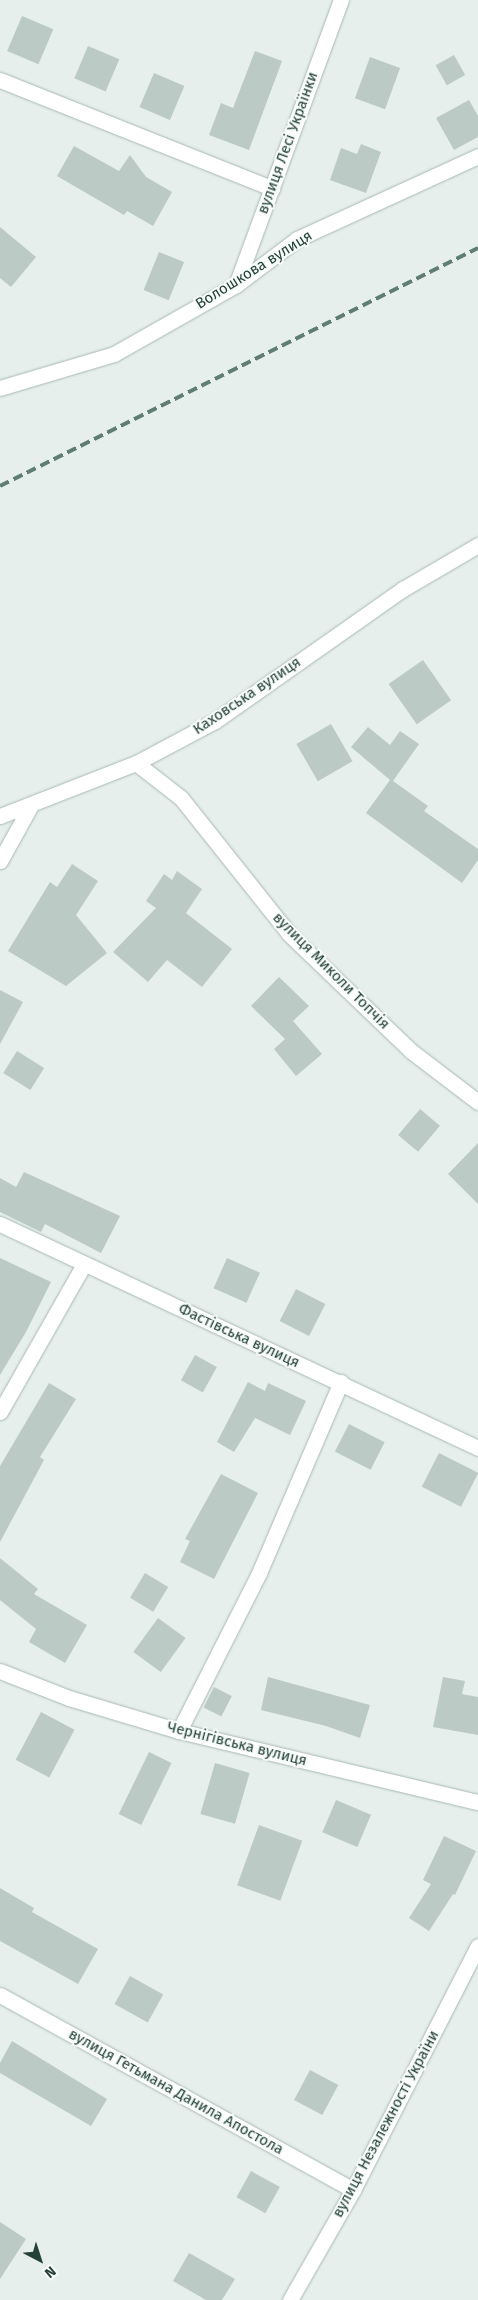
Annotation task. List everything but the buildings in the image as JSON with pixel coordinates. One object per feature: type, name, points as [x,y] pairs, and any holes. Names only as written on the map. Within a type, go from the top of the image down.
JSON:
[{"type":"street","name":"вулиця Лесі Українки","points":[[236,285],[341,0]]},
{"type":"street","points":[[0,80],[272,188]]},
{"type":"street","name":"Волошкова вулиця","points":[[0,388],[114,354],[236,285],[297,239],[478,156]]},
{"type":"street","name":"Каховська вулиця","points":[[0,816],[136,763],[214,721],[403,588],[478,545]]},
{"type":"street","name":"вулиця Миколи Топчія","points":[[136,763],[181,798],[289,934],[411,1051],[478,1102]]},
{"type":"street","points":[[0,860],[31,805]]},
{"type":"street","name":"Фастівська вулиця","points":[[0,1224],[478,1448]]},
{"type":"street","points":[[0,1412],[84,1264]]},
{"type":"street","points":[[179,1731],[259,1574],[340,1382]]},
{"type":"street","name":"Чернігівська вулиця","points":[[0,1671],[69,1698],[179,1731],[478,1802]]},
{"type":"street","name":"вулиця Незалежності України","points":[[290,2300],[353,2190],[478,1946]]},
{"type":"street","name":"вулиця Гетьмана Данила Апостола","points":[[0,1995],[353,2190]]},
{"type":"railway","points":[[0,486],[478,248]]}]
